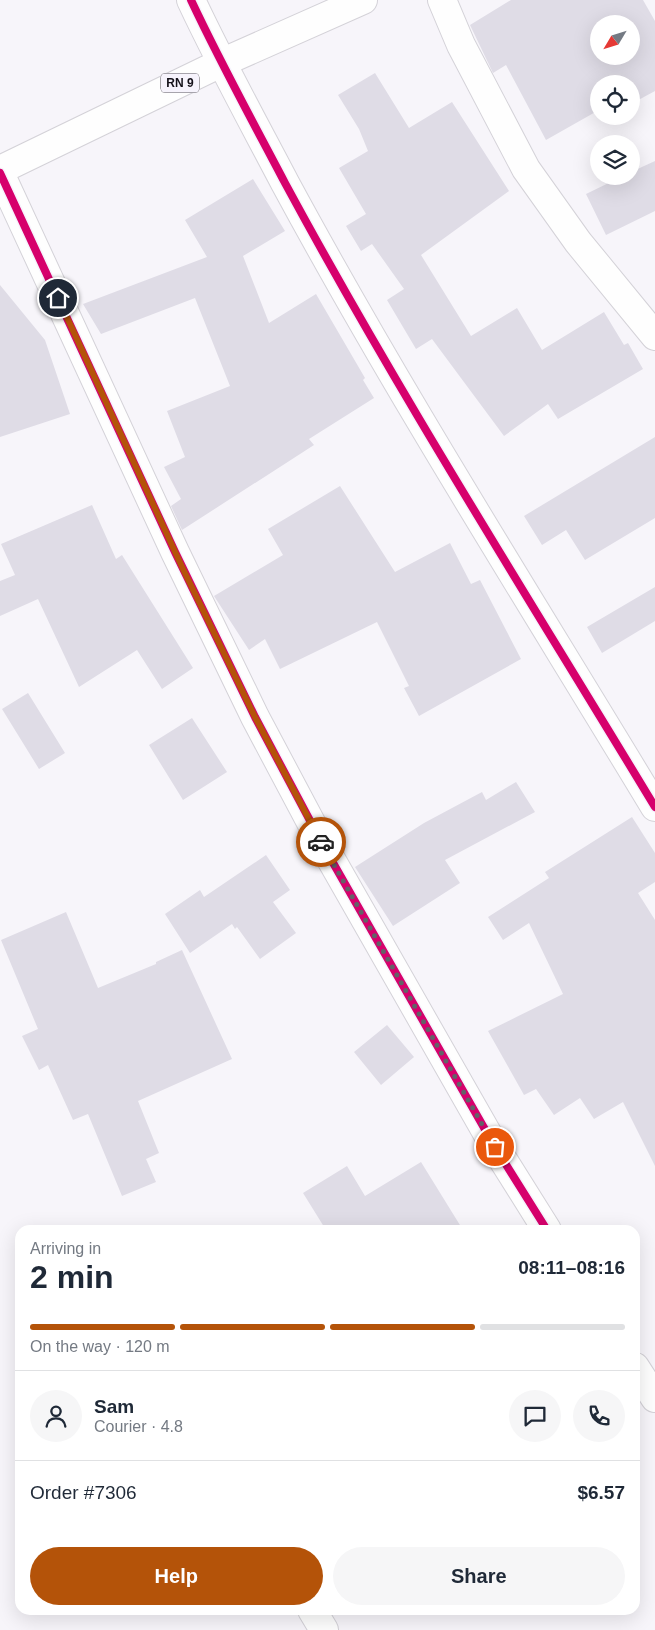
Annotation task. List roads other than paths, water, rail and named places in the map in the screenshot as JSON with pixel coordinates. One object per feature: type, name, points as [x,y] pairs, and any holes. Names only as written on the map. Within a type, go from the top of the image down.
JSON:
[{"type":"street","points":[[190,0],[221,63],[333,270],[425,430],[655,807]]},
{"type":"street","name":"RN 9","points":[[0,171],[221,63],[363,0]]},
{"type":"street","points":[[442,0],[461,45],[526,169],[578,242],[655,336]]},
{"type":"street","points":[[0,171],[175,552],[255,717],[324,847],[495,1147],[544,1225]]},
{"type":"street","points":[[640,1375],[655,1398]]},
{"type":"street","points":[[315,1615],[324,1630]]}]
